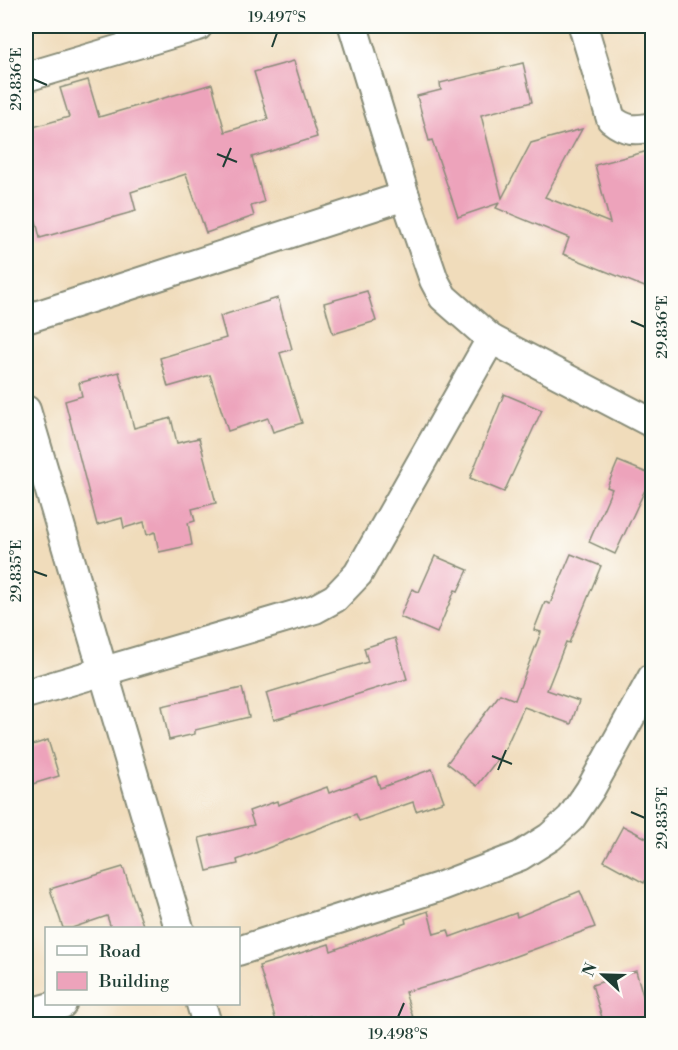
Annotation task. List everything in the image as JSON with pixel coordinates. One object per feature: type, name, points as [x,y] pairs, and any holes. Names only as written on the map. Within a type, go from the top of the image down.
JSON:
[{"type":"street","points":[[26,77],[198,26]]},
{"type":"street","points":[[353,26],[405,196],[434,280],[443,297],[491,339],[652,423]]},
{"type":"street","points":[[583,26],[612,119],[623,129],[635,131],[652,127]]},
{"type":"street","points":[[26,319],[405,196]]},
{"type":"street","points":[[26,694],[315,609],[335,598],[358,574],[491,339]]},
{"type":"street","points":[[26,410],[30,444],[104,671],[179,927]]},
{"type":"street","points":[[240,950],[439,887],[520,856],[550,837],[571,818],[590,790],[652,678]]},
{"type":"street","points":[[26,1014],[58,1005]]},
{"type":"street","points":[[201,1005],[207,1024]]},
{"type":"building","points":[[294,61],[317,137],[252,157],[264,202],[251,206],[254,216],[206,233],[186,174],[131,192],[136,211],[40,238],[36,221],[31,222],[26,203],[26,129],[69,117],[60,88],[88,80],[99,117],[212,84],[225,132],[268,119],[254,72]]},
{"type":"building","points":[[523,63],[532,102],[481,115],[502,198],[531,143],[582,129],[545,197],[610,223],[595,165],[652,150],[652,290],[563,254],[569,238],[496,208],[499,203],[458,217],[432,140],[429,141],[417,96],[441,90],[440,83]]},
{"type":"building","points":[[367,291],[376,321],[333,334],[324,303]]},
{"type":"building","points":[[278,298],[292,349],[280,353],[302,423],[273,432],[268,418],[228,431],[210,375],[168,387],[160,358],[226,338],[220,316]]},
{"type":"building","points":[[119,372],[134,428],[171,418],[177,443],[199,438],[216,503],[192,509],[195,521],[188,523],[192,545],[159,552],[155,532],[147,535],[144,522],[124,528],[122,518],[97,525],[65,401],[82,396],[79,383]]},
{"type":"building","points":[[504,394],[542,410],[504,492],[470,478]]},
{"type":"building","points":[[618,461],[652,475],[615,554],[589,542],[612,489],[607,487]]},
{"type":"building","points":[[571,554],[601,566],[547,690],[579,701],[571,724],[524,707],[504,751],[477,786],[447,763],[500,694],[515,700],[541,632],[534,630],[545,602],[550,604]]},
{"type":"building","points":[[435,556],[468,570],[458,591],[455,590],[437,633],[400,617],[412,589],[419,592]]},
{"type":"building","points":[[395,638],[407,679],[274,720],[266,693],[368,662],[364,648]]},
{"type":"building","points":[[242,688],[249,717],[195,730],[195,734],[169,740],[162,706]]},
{"type":"building","points":[[48,740],[59,776],[26,786],[26,747]]},
{"type":"building","points":[[432,769],[444,801],[416,811],[413,802],[359,821],[356,814],[237,860],[238,864],[207,871],[199,838],[254,825],[249,811],[277,801],[278,805],[327,787],[329,793],[376,776],[380,788]]},
{"type":"building","points":[[623,826],[652,841],[652,867],[644,883],[604,861]]},
{"type":"building","points":[[123,867],[144,927],[111,927],[107,916],[75,927],[63,927],[50,889]]},
{"type":"building","points":[[580,891],[595,927],[461,976],[405,992],[415,1024],[312,1024],[311,1016],[277,1024],[259,966],[329,944],[331,951],[406,923],[405,919],[428,911],[434,934],[448,930],[450,937],[516,913],[517,917]]},
{"type":"building","points":[[636,971],[651,1024],[604,1024],[592,985]]}]
